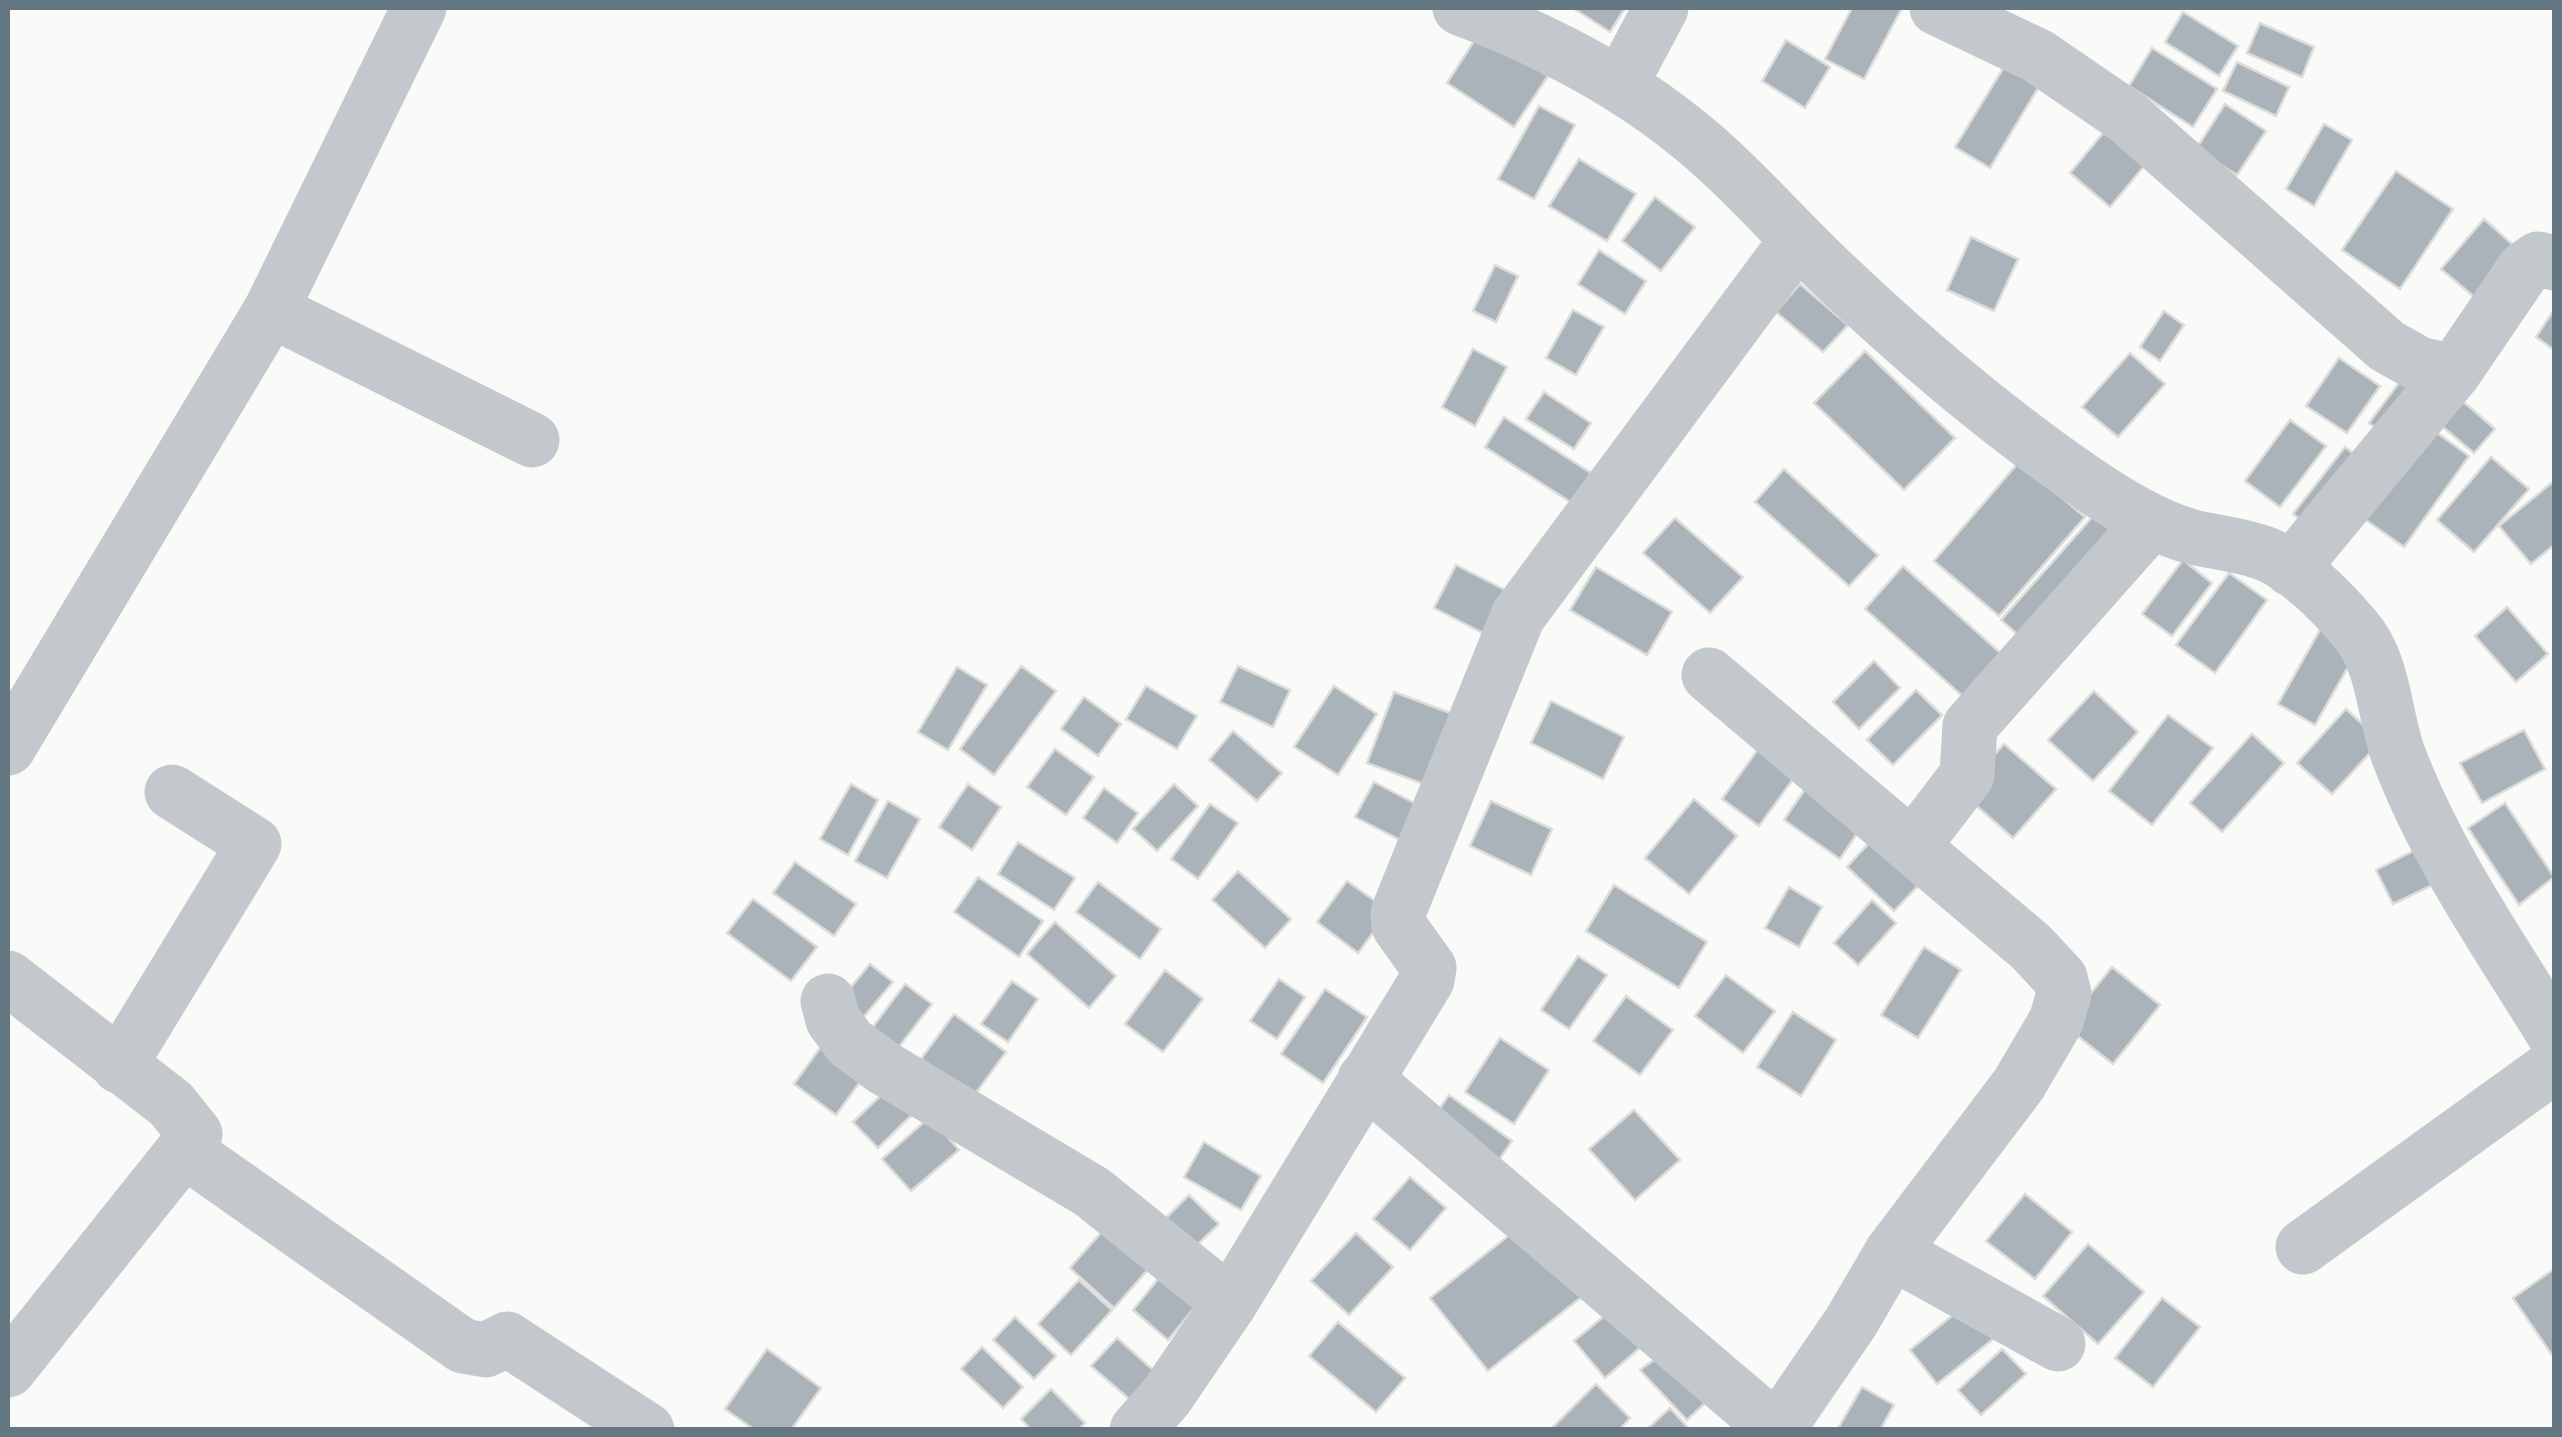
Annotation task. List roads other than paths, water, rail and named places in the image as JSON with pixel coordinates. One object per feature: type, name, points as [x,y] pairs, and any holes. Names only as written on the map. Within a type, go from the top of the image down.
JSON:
[{"type":"street","points":[[8,748],[271,310],[419,8]]},
{"type":"street","points":[[1460,8],[1516,29],[1620,85],[1693,138],[1798,240],[1987,408],[2099,491],[2151,522],[2195,538],[2268,554],[2358,632],[2375,666],[2398,753],[2452,871],[2554,1034]]},
{"type":"street","points":[[1620,85],[1661,8]]},
{"type":"street","points":[[1937,8],[2038,56],[2127,117],[2387,346],[2419,364],[2454,372]]},
{"type":"street","points":[[1137,1430],[1166,1397],[1230,1303],[1429,974],[1425,959],[1399,926],[1398,913],[1518,616],[1798,240]]},
{"type":"street","points":[[2291,570],[2454,372],[2529,263],[2538,259],[2554,263]]},
{"type":"street","points":[[271,310],[532,440]]},
{"type":"street","points":[[1912,847],[1967,775],[1970,726],[2151,522]]},
{"type":"street","points":[[1365,1079],[1777,1430],[1851,1322],[1892,1252],[2019,1084],[2056,1021],[2064,994],[2060,978],[2046,960],[1708,675]]},
{"type":"street","points":[[119,1066],[254,844],[172,792]]},
{"type":"street","points":[[8,978],[171,1104],[196,1134],[17,1337]]},
{"type":"street","points":[[828,1001],[833,1020],[862,1052],[1092,1192],[1230,1303]]},
{"type":"street","points":[[2303,1247],[2554,1066]]},
{"type":"street","points":[[184,1150],[463,1346],[486,1350],[507,1340],[647,1430]]},
{"type":"street","points":[[1892,1252],[2058,1344]]}]
